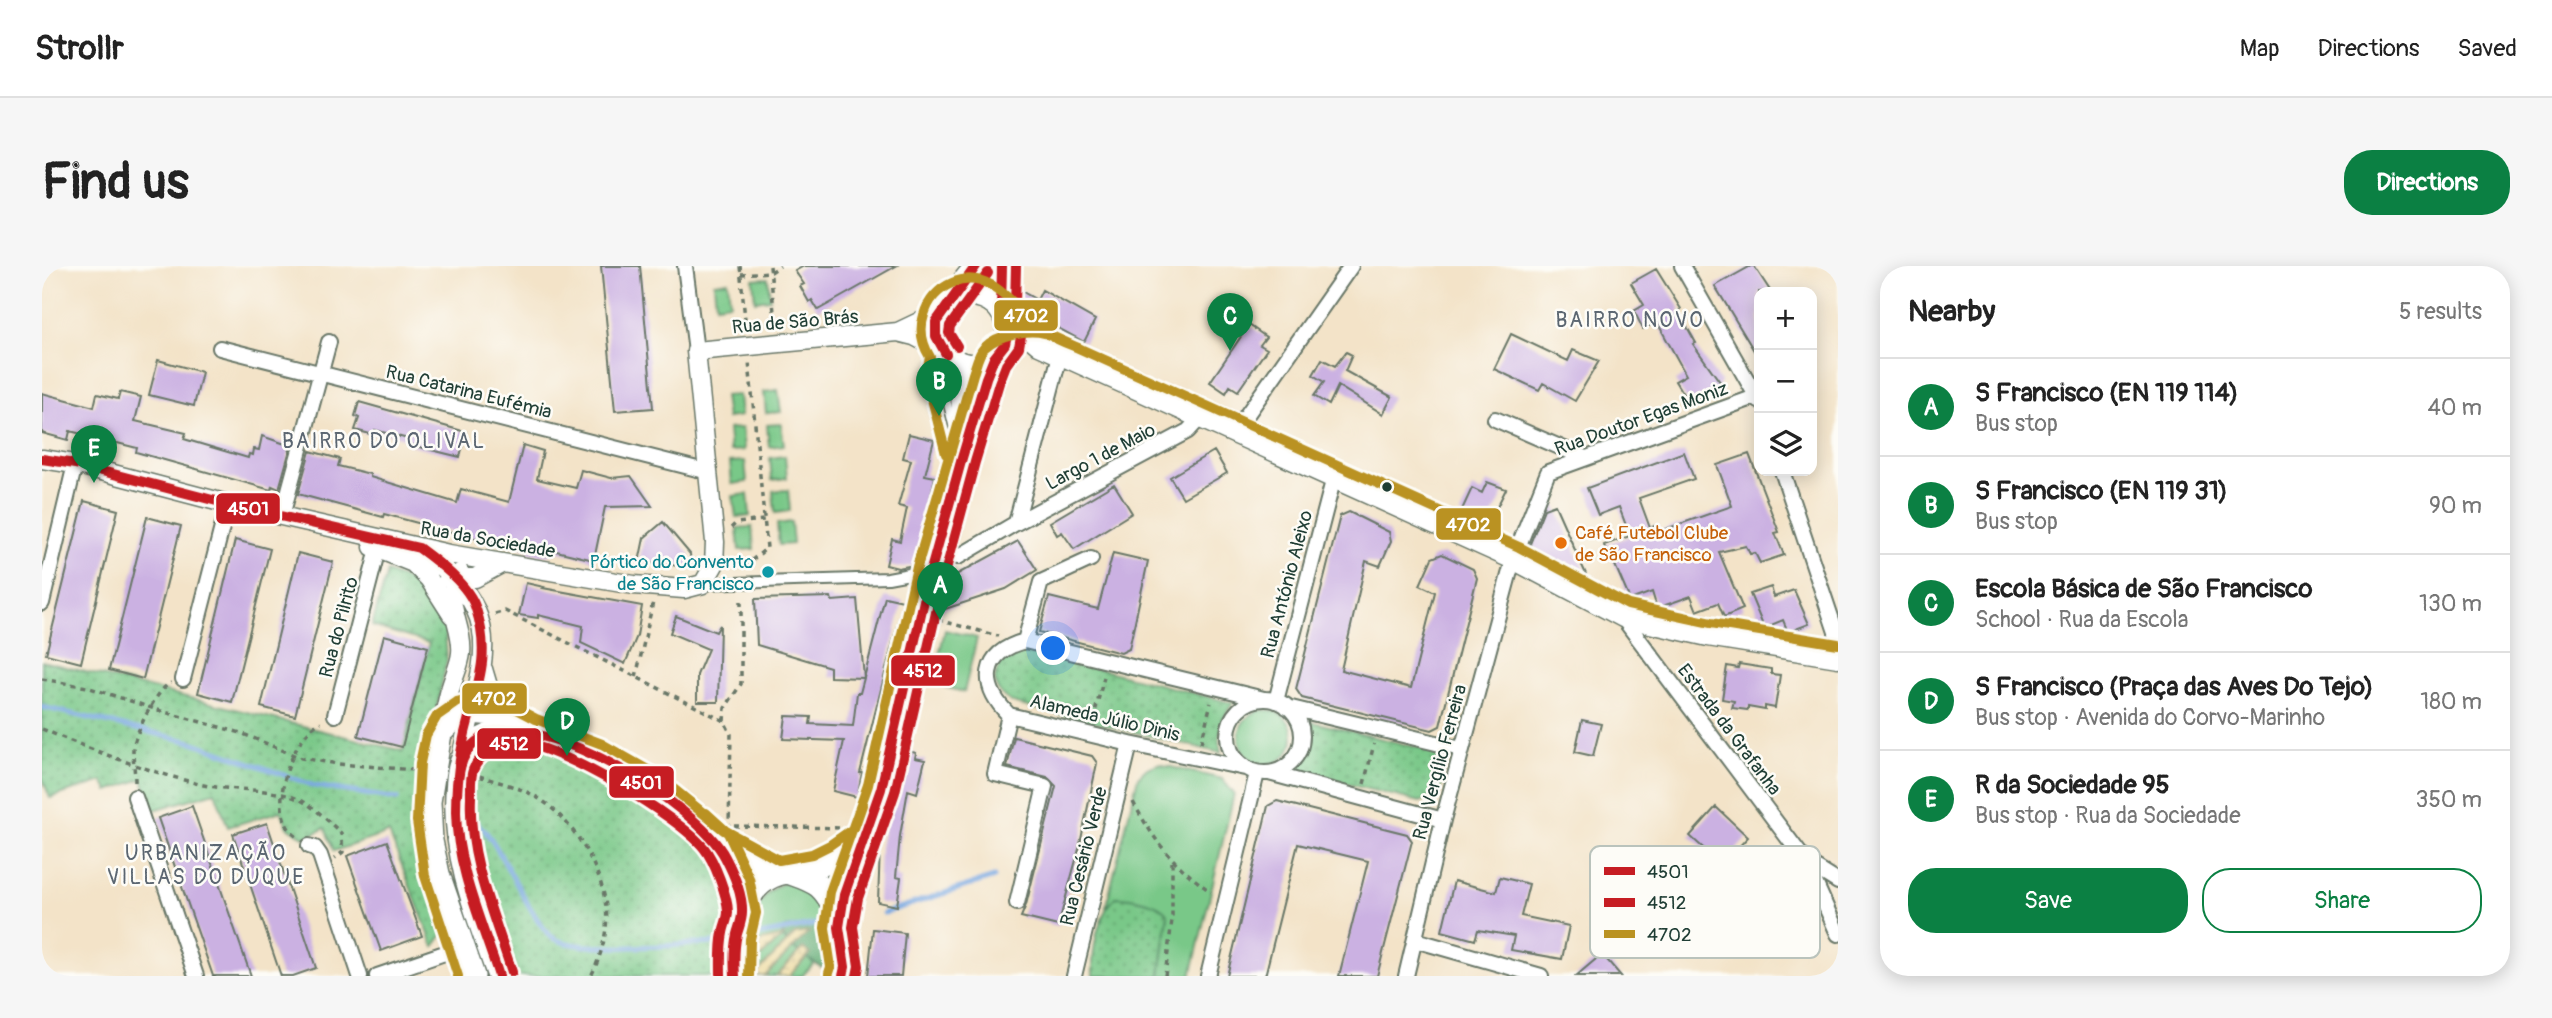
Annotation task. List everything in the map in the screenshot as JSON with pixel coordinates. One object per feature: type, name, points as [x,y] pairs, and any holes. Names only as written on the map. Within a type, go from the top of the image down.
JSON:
[{"type":"main road","points":[[962,458],[963,396],[946,354],[937,342],[936,321],[976,266]]},
{"type":"main road","points":[[946,354],[966,365],[985,363],[1005,344],[1008,330],[1003,313],[1002,266]]},
{"type":"main road","points":[[950,300],[974,293],[985,296],[1003,313]]},
{"type":"main road","points":[[839,927],[844,895],[881,789],[931,570],[962,458],[995,356]]},
{"type":"main road","points":[[473,976],[438,874],[431,841],[429,802],[440,733],[452,721],[471,712],[571,745],[638,780],[782,874],[806,878],[818,886],[830,899],[839,927],[845,967],[843,976]]},
{"type":"main road","points":[[499,976],[460,858],[456,813],[459,769],[476,742],[511,725]]},
{"type":"main road","points":[[722,833],[742,913]]},
{"type":"main road","points":[[736,976],[736,937],[742,913],[752,894],[763,882],[782,874],[817,867],[866,837]]},
{"type":"street","points":[[685,266],[715,537],[714,565],[703,583]]},
{"type":"street","points":[[1234,433],[1351,266]]},
{"type":"street","points":[[1682,266],[1754,392]]},
{"type":"street","name":"Rua de São Brás","points":[[898,332],[919,322],[950,300]]},
{"type":"street","points":[[1003,313],[1039,346],[1513,560],[1623,618],[1709,638],[1838,658]]},
{"type":"street","name":"Rua de São Brás","points":[[695,351],[898,332],[914,336],[946,354]]},
{"type":"street","points":[[282,516],[330,342]]},
{"type":"street","points":[[995,356],[1014,348],[1039,346]]},
{"type":"street","name":"Rua Catarina Eufémia","points":[[220,348],[709,472]]},
{"type":"street","name":"Largo 1 de Maio","points":[[1016,523],[1060,355]]},
{"type":"street","name":"Rua Doutor Egas Moniz","points":[[1513,560],[1548,472],[1754,400]]},
{"type":"street","name":"Largo 1 de Maio","points":[[958,557],[1188,431],[1199,418]]},
{"type":"street","points":[[1495,419],[1585,458]]},
{"type":"street","name":"Rua da Sociedade","points":[[43,460],[75,464],[331,528],[416,555],[481,567],[501,564],[684,589],[703,583],[888,578],[931,570]]},
{"type":"street","points":[[42,603],[75,464]]},
{"type":"street","points":[[1784,476],[1838,638]]},
{"type":"street","name":"Rua António Aleixo","points":[[1275,702],[1334,477]]},
{"type":"street","points":[[183,679],[228,504]]},
{"type":"street","points":[[331,528],[379,549],[416,555],[439,577],[456,579],[481,567]]},
{"type":"street","name":"Rua do Pilrito","points":[[335,715],[379,549]]},
{"type":"street","points":[[416,555],[457,623]]},
{"type":"street","points":[[1025,640],[1041,582],[1091,559]]},
{"type":"street","name":"Rua Vergílio Ferreira","points":[[1406,976],[1461,749],[1513,560]]},
{"type":"street","points":[[459,769],[483,668],[484,651],[478,612],[481,567]]},
{"type":"street","points":[[456,579],[478,612]]},
{"type":"street","points":[[456,579],[452,606],[461,639],[463,692],[471,712]]},
{"type":"street","name":"Estrada da Grafanha","points":[[1623,618],[1794,846]]},
{"type":"street","points":[[1006,646],[1025,640],[1461,749]]},
{"type":"street","name":"Alameda Júlio Dinis","points":[[1006,646],[995,657],[989,671],[989,685],[995,701],[1009,715],[1257,771],[1443,820]]},
{"type":"street","points":[[440,733],[461,654]]},
{"type":"street","points":[[483,668],[487,687],[511,725]]},
{"type":"street","points":[[1252,702],[1275,702],[1296,716],[1301,727],[1299,752],[1292,762],[1281,770],[1257,771],[1237,760],[1228,738],[1229,727],[1234,716],[1252,702]]},
{"type":"street","points":[[1009,715],[995,774],[1045,786],[1017,903]]},
{"type":"street","name":"Rua Cesário Verde","points":[[1074,976],[1130,744]]},
{"type":"street","points":[[1208,976],[1257,771]]},
{"type":"street","points":[[135,797],[196,976]]},
{"type":"street","points":[[309,846],[315,848],[324,866],[360,976]]},
{"type":"street","name":"Estrada da Grafanha","points":[[1820,871],[1838,882]]},
{"type":"street","name":"Estrada da Grafanha","points":[[1820,894],[1838,934]]},
{"type":"street","points":[[377,976],[462,947],[478,917]]},
{"type":"street","points":[[1415,940],[1541,976]]},
{"type":"street","points":[[462,947],[486,965],[492,976]]},
{"type":"path","points":[[740,266],[766,548],[747,564],[741,600],[741,684],[725,708],[724,721],[731,734],[722,833],[849,828],[866,837]]},
{"type":"path","points":[[765,325],[775,324],[770,266]]},
{"type":"path","points":[[741,274],[771,272],[780,266]]},
{"type":"path","points":[[746,328],[756,326]]},
{"type":"path","points":[[715,537],[726,535],[736,523],[764,520]]},
{"type":"path","points":[[636,678],[656,586]]},
{"type":"path","points":[[478,612],[505,611],[724,721]]},
{"type":"path","points":[[920,616],[997,635],[1006,646]]},
{"type":"path","points":[[1089,734],[1108,661]]},
{"type":"path","points":[[42,679],[87,687],[150,708],[242,733],[295,755],[339,764],[433,772]]},
{"type":"path","points":[[135,797],[133,746],[150,708],[165,685],[183,679]]},
{"type":"path","points":[[1198,758],[1215,687]]},
{"type":"path","points":[[309,846],[290,832],[281,811],[284,779],[311,727],[335,715]]},
{"type":"path","points":[[42,729],[135,767],[209,787],[281,795],[303,802],[341,833],[343,852],[324,866]]},
{"type":"path","points":[[1360,798],[1377,729]]},
{"type":"path","points":[[459,769],[516,787],[544,802],[570,826],[592,860],[606,907],[604,934],[591,976]]},
{"type":"path","points":[[1132,800],[1148,830],[1172,860],[1211,892]]},
{"type":"path","points":[[1165,976],[1172,920],[1172,860]]},
{"type":"green space","points":[[768,278],[770,299],[755,301],[753,279]]},
{"type":"green space","points":[[728,281],[730,303],[716,305],[714,283]]},
{"type":"green space","points":[[778,390],[781,412],[766,413],[764,392]]},
{"type":"green space","points":[[739,395],[741,416],[727,418],[724,396]]},
{"type":"green space","points":[[781,424],[784,445],[769,447],[767,425]]},
{"type":"green space","points":[[742,428],[744,450],[730,451],[728,429]]},
{"type":"green space","points":[[785,456],[787,478],[772,480],[770,458]]},
{"type":"green space","points":[[745,461],[747,482],[732,484],[730,462]]},
{"type":"green space","points":[[788,490],[790,511],[775,513],[773,491]]},
{"type":"green space","points":[[748,494],[750,516],[736,517],[733,496]]},
{"type":"green space","points":[[791,522],[793,544],[779,545],[777,524]]},
{"type":"green space","points":[[752,527],[754,549],[739,550],[737,528]]},
{"type":"green space","points":[[387,572],[412,582],[426,594],[445,628],[447,660],[420,784],[422,834],[446,930],[434,947],[389,833],[334,851],[325,828],[305,838],[288,827],[281,811],[228,827],[215,792],[154,810],[142,779],[108,791],[103,781],[50,798],[42,777],[42,661],[403,751],[429,643],[372,626]]},
{"type":"green space","points":[[945,630],[977,638],[964,692],[932,684]]},
{"type":"green space","points":[[1018,651],[1029,651],[1233,703],[1221,726],[1221,753],[1016,704],[999,692],[995,677],[1002,663]]},
{"type":"green space","points":[[1266,710],[1285,718],[1293,737],[1285,756],[1266,764],[1247,756],[1239,737],[1247,718]]},
{"type":"green space","points":[[1309,721],[1432,751],[1443,774],[1441,787],[1430,798],[1420,802],[1295,771],[1310,748]]},
{"type":"green space","points":[[512,738],[545,746],[610,773],[665,810],[722,867],[732,901],[723,948],[727,976],[506,976],[468,860],[463,784],[478,747]]},
{"type":"green space","points":[[1158,764],[1222,779],[1234,794],[1191,976],[1160,976],[1168,914],[1116,898],[1106,906],[1138,777],[1147,768]]},
{"type":"green space","points":[[791,882],[812,895],[832,931],[826,922],[786,928],[795,934],[751,976],[750,967],[782,937],[749,944],[760,904],[772,889]]},
{"type":"green space","points":[[1116,897],[1152,903],[1168,914],[1160,976],[1093,976],[1093,956],[1100,923]]},
{"type":"green space","points":[[826,922],[832,931],[833,972],[805,957],[782,935],[786,928]]},
{"type":"green space","points":[[820,930],[777,976],[765,976],[809,932]]},
{"type":"green space","points":[[810,954],[817,960],[802,976],[789,976]]},
{"type":"sand","points":[[809,932],[765,976],[754,976],[795,934]]},
{"type":"sand","points":[[783,936],[750,967],[749,944]]},
{"type":"sand","points":[[803,948],[810,954],[789,976],[777,976]]},
{"type":"building","points":[[601,266],[640,266],[653,408],[615,411]]},
{"type":"building","points":[[804,266],[896,266],[818,310],[812,300],[809,302],[800,286],[804,284],[795,271]]},
{"type":"building","points":[[1754,266],[1768,287],[1754,287],[1754,351],[1715,286]]},
{"type":"building","points":[[1656,269],[1681,309],[1678,311],[1696,343],[1693,344],[1720,382],[1718,389],[1688,402],[1675,381],[1686,375],[1657,322],[1643,329],[1634,311],[1644,305],[1631,283]]},
{"type":"building","points":[[1016,288],[1037,300],[1042,290],[1095,320],[1084,342],[1015,305]]},
{"type":"building","points":[[1249,325],[1266,337],[1260,345],[1267,349],[1238,391],[1230,386],[1226,393],[1210,382]]},
{"type":"building","points":[[1511,334],[1568,361],[1573,350],[1599,361],[1575,401],[1543,383],[1539,390],[1494,369]]},
{"type":"building","points":[[1346,352],[1352,355],[1345,371],[1392,397],[1383,414],[1338,386],[1329,405],[1314,396],[1324,382],[1313,375],[1322,359],[1335,366]]},
{"type":"building","points":[[158,360],[202,372],[194,406],[149,395]]},
{"type":"building","points":[[120,392],[141,397],[135,421],[186,433],[184,439],[248,458],[249,454],[253,455],[254,449],[259,450],[262,436],[291,446],[279,489],[272,486],[271,490],[136,452],[137,448],[70,431],[68,440],[42,433],[42,393],[94,407],[97,394],[118,399]]},
{"type":"building","points":[[359,402],[466,432],[460,457],[407,444],[408,439],[375,430],[374,435],[355,430],[359,418],[355,416]]},
{"type":"building","points":[[909,434],[934,440],[925,475],[935,477],[914,565],[898,568],[886,565],[892,539],[900,541],[907,508],[898,506],[911,460],[903,458]]},
{"type":"building","points":[[523,445],[543,451],[537,479],[576,488],[581,470],[611,478],[631,476],[652,506],[605,507],[594,560],[552,550],[550,556],[528,553],[529,549],[492,539],[491,542],[384,514],[383,517],[298,494],[310,451],[340,459],[338,466],[457,503],[461,489],[509,502]]},
{"type":"building","points":[[1214,451],[1227,473],[1183,498],[1170,477]]},
{"type":"building","points":[[1684,452],[1694,479],[1639,498],[1650,528],[1657,525],[1660,531],[1732,506],[1717,465],[1749,454],[1754,476],[1757,476],[1779,532],[1775,533],[1784,555],[1760,563],[1755,553],[1750,554],[1746,546],[1719,552],[1743,609],[1724,617],[1718,603],[1697,611],[1691,596],[1657,608],[1652,592],[1630,600],[1604,545],[1630,536],[1619,507],[1598,515],[1587,488]]},
{"type":"building","points":[[1487,482],[1506,489],[1493,515],[1484,523],[1460,514],[1472,488],[1482,493]]},
{"type":"building","points":[[1114,484],[1132,513],[1074,549],[1062,532],[1057,535],[1050,522]]},
{"type":"building","points":[[84,501],[118,510],[81,663],[46,654]]},
{"type":"building","points":[[1555,505],[1586,574],[1575,578],[1537,559],[1530,544],[1544,509]]},
{"type":"building","points":[[1349,512],[1389,532],[1391,541],[1380,566],[1366,561],[1341,670],[1411,688],[1435,592],[1420,585],[1432,558],[1442,554],[1473,569],[1477,578],[1440,726],[1432,730],[1302,698],[1296,689],[1340,516]]},
{"type":"building","points":[[147,517],[181,526],[143,679],[109,670]]},
{"type":"building","points":[[663,522],[690,554],[691,567],[639,562],[644,538]]},
{"type":"building","points":[[235,540],[270,549],[232,702],[198,693]]},
{"type":"building","points":[[1018,541],[1037,570],[1006,589],[936,612],[943,582]]},
{"type":"building","points":[[298,553],[333,562],[295,716],[261,707]]},
{"type":"building","points":[[1113,553],[1148,561],[1129,649],[1121,653],[1039,632],[1049,597],[1098,609]]},
{"type":"building","points":[[526,583],[642,606],[637,636],[625,664],[581,643],[583,626],[538,615],[538,618],[519,615]]},
{"type":"building","points":[[1771,587],[1774,597],[1794,590],[1809,624],[1788,632],[1783,620],[1764,628],[1750,594]]},
{"type":"building","points":[[831,597],[832,601],[857,599],[864,678],[830,677],[830,667],[757,645],[755,599]]},
{"type":"building","points":[[885,597],[903,601],[860,773],[857,797],[833,791],[844,741],[783,739],[786,716],[811,717],[810,724],[853,726],[857,693],[860,693]]},
{"type":"building","points":[[676,616],[716,632],[720,625],[718,702],[697,702],[697,675],[708,649],[670,633]]},
{"type":"building","points":[[384,635],[428,647],[402,747],[358,736]]},
{"type":"building","points":[[1739,664],[1771,669],[1771,674],[1780,675],[1775,708],[1732,708],[1734,701],[1722,699],[1727,666],[1738,668]]},
{"type":"building","points":[[1582,720],[1601,724],[1593,756],[1575,752]]},
{"type":"building","points":[[1014,737],[1092,756],[1097,763],[1079,849],[1058,926],[1021,917],[1056,786],[1047,777],[1007,767]]},
{"type":"building","points":[[904,750],[916,753],[915,758],[925,760],[917,793],[908,790],[896,877],[901,878],[897,906],[878,902],[880,847]]},
{"type":"building","points":[[1277,801],[1407,834],[1412,841],[1377,976],[1339,976],[1368,861],[1298,844],[1265,976],[1227,976],[1268,806]]},
{"type":"building","points":[[192,806],[251,976],[213,976],[158,818]]},
{"type":"building","points":[[1716,807],[1748,837],[1740,846],[1701,846],[1690,836]]},
{"type":"building","points":[[267,823],[316,968],[293,976],[281,976],[233,834]]},
{"type":"building","points":[[387,841],[422,936],[381,951],[347,856]]},
{"type":"building","points":[[1500,877],[1529,884],[1521,916],[1569,926],[1562,959],[1511,950],[1514,936],[1478,930],[1475,940],[1442,931],[1454,881],[1496,892]]},
{"type":"building","points":[[873,929],[905,933],[901,976],[868,976]]},
{"type":"building","points":[[1597,958],[1605,958],[1621,976],[1576,976]]},
{"type":"waterway","points":[[42,707],[192,742],[315,786],[397,799]]},
{"type":"waterway","points":[[469,818],[488,835],[524,898],[552,937],[564,942],[604,947],[713,943]]},
{"type":"waterway","points":[[884,913],[994,877]]},
{"type":"waterway","points":[[760,935],[817,924]]},
{"type":"transit line","name":"4501","points":[[946,354],[936,336],[936,322],[976,266]]},
{"type":"transit line","name":"4501","points":[[843,976],[845,967],[839,927],[844,895],[881,789],[931,570],[962,458],[986,378],[994,358],[1005,344],[1008,330],[1001,309],[1002,266]]},
{"type":"transit line","name":"4512","points":[[857,976],[859,966],[853,927],[858,898],[895,792],[945,573],[975,462],[999,383],[1006,365],[1019,347],[1022,330],[1015,307],[1016,266]]},
{"type":"transit line","name":"4512","points":[[957,346],[949,333],[950,326],[988,273]]},
{"type":"transit line","name":"4702","points":[[946,454],[926,375],[930,357],[923,342],[922,331],[922,321],[928,305],[942,289],[967,279],[992,286],[1046,333],[1081,349]]},
{"type":"transit line","name":"4702","points":[[829,973],[831,967],[825,928],[830,892],[868,785],[917,567],[979,357],[990,343],[1005,336],[1021,332],[1045,333],[1519,547],[1628,605],[1711,623],[1838,644]]},
{"type":"transit line","name":"4501","points":[[42,459],[75,464],[228,504],[419,548],[460,583],[476,609],[483,643],[481,672],[465,733],[457,782],[457,833],[472,896],[499,976]]},
{"type":"transit line","name":"4702","points":[[458,976],[425,876],[417,821],[420,763],[426,735],[437,716],[457,702],[479,697],[498,699],[536,719],[602,744],[655,774],[724,830],[779,860],[812,854],[830,845],[854,828],[862,805]]},
{"type":"transit line","name":"4501","points":[[457,795],[459,773],[470,747],[501,732],[534,734],[572,746],[611,764],[649,787],[683,811],[709,836],[732,870],[742,906],[742,918],[735,944],[735,976]]},
{"type":"transit line","name":"4512","points":[[512,972],[478,864],[471,820],[471,776],[476,764],[492,749],[521,743],[563,756],[618,785],[670,818],[704,848],[716,870],[727,905],[728,915],[721,944],[721,976]]},
{"type":"transit line","name":"4702","points":[[706,813],[728,833],[749,878],[756,913],[750,939],[749,976]]},
{"type":"place","name":"Escola Básica de São Francisco","points":[[1230,351]]},
{"type":"place","name":"S Francisco (EN 119 31)","points":[[939,416]]},
{"type":"place","name":"R da Sociedade 95","points":[[94,483]]},
{"type":"place","name":"Café Futebol Clube de São Francisco","points":[[1561,543]]},
{"type":"place","name":"Pórtico do Convento de São Francisco","points":[[768,572]]},
{"type":"place","name":"S Francisco (EN 119 114)","points":[[940,620]]},
{"type":"place","name":"S Francisco (Praça das Aves Do Tejo)","points":[[567,756]]},
{"type":"district","name":"BAIRRO NOVO","points":[[1630,320]]},
{"type":"district","name":"BAIRRO DO OLIVAL","points":[[384,441]]},
{"type":"district","name":"URBANIZAÇÃO VILLAS DO DUQUE","points":[[206,865]]}]
